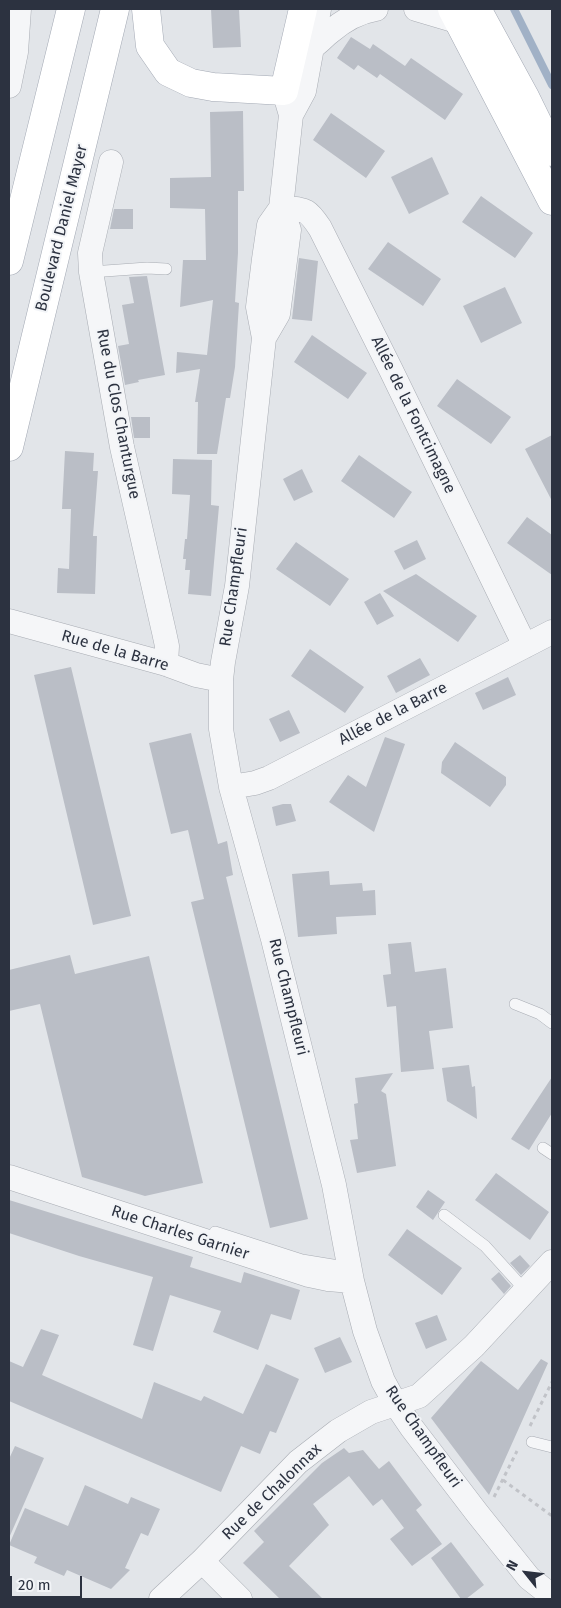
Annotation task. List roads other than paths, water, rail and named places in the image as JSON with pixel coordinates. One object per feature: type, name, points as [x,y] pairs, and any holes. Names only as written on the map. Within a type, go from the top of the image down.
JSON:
[{"type":"main road","points":[[9,262],[71,9]]},
{"type":"main road","name":"Boulevard Daniel Mayer","points":[[9,447],[115,9]]},
{"type":"main road","points":[[146,9],[150,46],[168,72],[191,83],[287,103],[302,49],[303,9]]},
{"type":"main road","points":[[463,13],[525,97],[552,152]]},
{"type":"main road","points":[[463,13],[552,201]]},
{"type":"street","points":[[9,86],[16,52],[19,9]]},
{"type":"street","points":[[302,49],[319,9]]},
{"type":"street","points":[[302,49],[348,18],[376,9]]},
{"type":"street","points":[[416,9],[463,13]]},
{"type":"street","name":"Rue Champfleuri","points":[[287,103],[281,208],[269,224],[264,259],[258,307],[264,338],[237,586],[221,680],[221,729],[231,787],[280,967],[334,1185],[351,1275],[365,1331],[383,1381],[395,1403],[469,1502],[529,1578],[552,1596]]},
{"type":"street","name":"Rue du Clos Chanturgue","points":[[111,162],[90,253],[91,272],[122,447],[164,632],[166,664]]},
{"type":"street","name":"Allée de la Fontcimagne","points":[[281,208],[305,210],[320,228],[396,379],[524,646]]},
{"type":"street","name":"Rue de la Barre","points":[[9,621],[166,664],[196,675],[221,680]]},
{"type":"street","name":"Allée de la Barre","points":[[231,787],[255,783],[269,778],[552,632]]},
{"type":"street","name":"Rue Charles Garnier","points":[[9,1177],[309,1275],[328,1279],[351,1275]]},
{"type":"street","name":"Rue de Chalonnax","points":[[161,1599],[202,1561],[298,1462],[338,1431],[371,1412],[419,1396],[474,1346],[552,1262]]},
{"type":"street","points":[[202,1561],[240,1599]]},
{"type":"lane","points":[[91,272],[147,268],[166,269]]},
{"type":"lane","points":[[515,1004],[540,1014],[552,1023]]},
{"type":"lane","points":[[9,1165],[178,1220]]},
{"type":"lane","points":[[444,1215],[485,1246],[525,1290]]},
{"type":"lane","points":[[207,1229],[351,1275]]},
{"type":"lane","points":[[532,1442],[552,1447]]},
{"type":"waterway","points":[[514,9],[552,85]]}]
